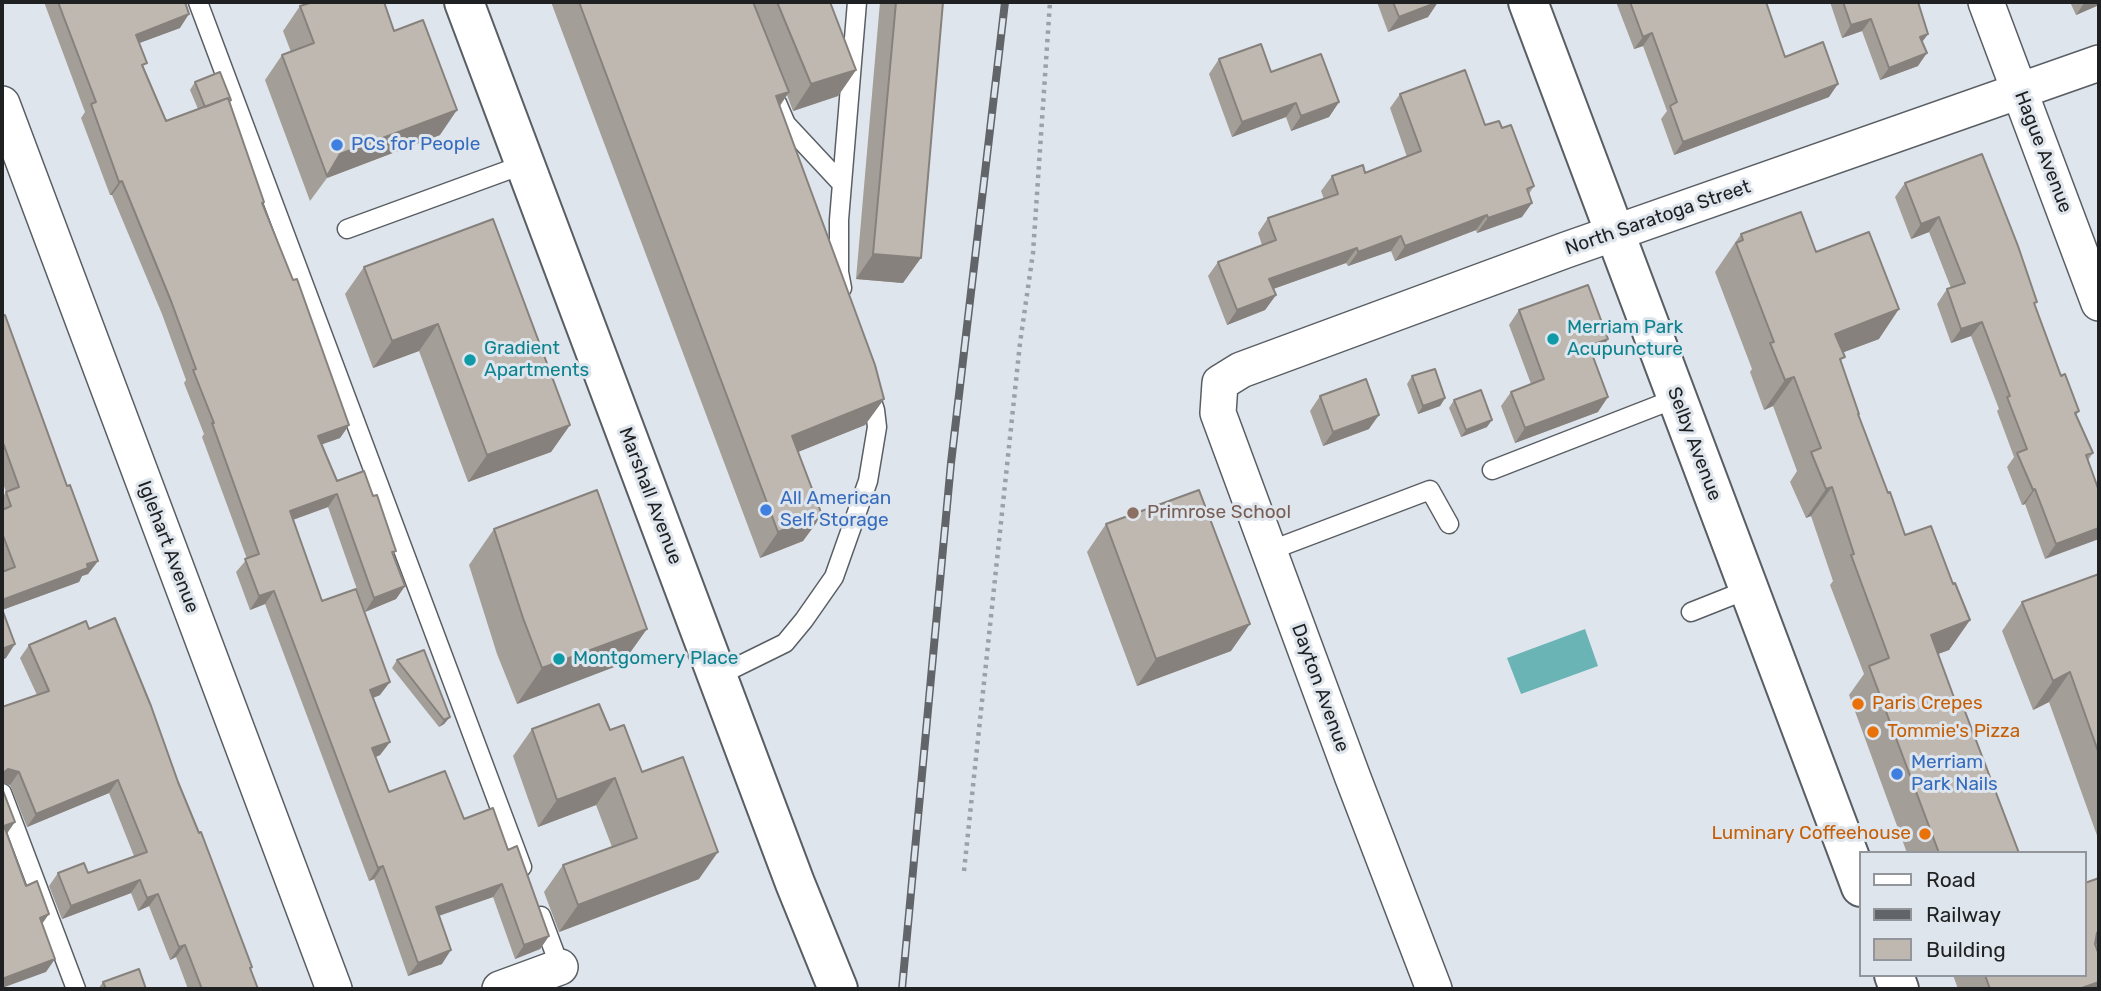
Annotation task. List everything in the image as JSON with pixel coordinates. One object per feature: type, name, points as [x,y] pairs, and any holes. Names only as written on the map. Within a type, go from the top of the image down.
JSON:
[{"type":"street","name":"Marshall Avenue","points":[[464,2],[795,883],[838,989]]},
{"type":"street","name":"Selby Avenue","points":[[1528,2],[1860,884]]},
{"type":"street","name":"Hague Avenue","points":[[1986,2],[2099,303]]},
{"type":"street","name":"North Saratoga Street","points":[[1220,383],[1241,370],[1615,233],[2099,64]]},
{"type":"street","name":"Iglehart Avenue","points":[[2,104],[334,989]]},
{"type":"street","name":"Dayton Avenue","points":[[1220,383],[1218,413],[1434,989]]},
{"type":"street","points":[[500,989],[560,967]]},
{"type":"lane","points":[[198,2],[560,967]]},
{"type":"lane","points":[[847,308],[839,272],[842,184],[857,2]]},
{"type":"lane","points":[[770,86],[786,124],[842,184]]},
{"type":"lane","points":[[347,229],[525,164]]},
{"type":"lane","points":[[718,676],[785,643],[834,577],[868,481],[877,428],[875,411],[862,369]]},
{"type":"lane","points":[[1492,470],[1677,398]]},
{"type":"lane","points":[[1269,551],[1430,490],[1449,524]]},
{"type":"lane","points":[[1690,612],[1749,589]]},
{"type":"lane","points":[[2,793],[76,989]]},
{"type":"path","points":[[964,871],[1019,357],[1033,253],[1050,2]]},
{"type":"water","points":[[1585,629],[1598,666],[1521,694],[1507,658]]},
{"type":"building","points":[[58,2],[185,2],[189,14],[136,35],[147,63],[142,65],[166,121],[228,98],[264,202],[262,203],[293,280],[297,279],[349,425],[318,436],[337,481],[364,471],[373,496],[377,495],[396,551],[392,552],[405,586],[374,598],[337,494],[290,511],[322,601],[356,589],[390,682],[370,690],[390,742],[372,748],[389,792],[445,771],[464,819],[493,808],[508,850],[517,846],[549,936],[524,945],[502,884],[436,907],[451,950],[418,963],[383,866],[378,868],[274,591],[259,596],[245,559],[259,554],[171,301],[122,181],[119,182],[91,104],[96,102]]},
{"type":"building","points":[[313,2],[384,2],[394,31],[423,20],[457,110],[340,154],[327,176],[282,55],[314,43],[300,6]]},
{"type":"building","points":[[579,2],[753,2],[789,92],[776,96],[875,365],[884,399],[792,436],[822,515],[778,532]]},
{"type":"building","points":[[777,2],[830,2],[856,70],[811,84]]},
{"type":"building","points":[[896,2],[943,2],[921,258],[873,254]]},
{"type":"building","points":[[1393,2],[1438,2],[1399,17]]},
{"type":"building","points":[[1630,2],[1766,2],[1785,57],[1823,42],[1838,84],[1683,142],[1670,106],[1677,102],[1652,33],[1643,37]]},
{"type":"building","points":[[1843,2],[1918,2],[1928,34],[1920,37],[1927,53],[1889,68],[1871,19],[1851,25]]},
{"type":"building","points":[[1261,44],[1271,72],[1321,54],[1339,102],[1301,116],[1296,103],[1242,122],[1219,59]]},
{"type":"building","points":[[1465,70],[1485,125],[1499,121],[1502,128],[1511,125],[1534,186],[1527,189],[1532,203],[1488,218],[1487,215],[1405,246],[1401,236],[1358,252],[1357,248],[1269,279],[1276,295],[1237,310],[1218,262],[1276,240],[1268,218],[1338,194],[1332,176],[1363,165],[1365,173],[1421,151],[1400,94]]},
{"type":"building","points":[[220,72],[231,100],[228,98],[205,107],[195,82]]},
{"type":"building","points":[[1982,154],[2018,246],[2037,302],[2034,303],[2061,376],[2065,374],[2079,411],[2075,413],[2093,453],[2086,455],[2099,491],[2099,528],[2056,544],[2035,489],[2033,490],[2017,453],[2027,449],[1982,322],[1961,329],[1947,289],[1965,283],[1939,217],[1921,224],[1905,183]]},
{"type":"building","points":[[1801,212],[1816,252],[1869,232],[1899,309],[1835,334],[1845,357],[1840,359],[1858,414],[1905,535],[1931,526],[1970,620],[1931,635],[1956,703],[1961,701],[2018,851],[1938,851],[1869,666],[1889,658],[1851,555],[1854,554],[1832,487],[1826,489],[1811,452],[1821,448],[1794,377],[1785,380],[1770,343],[1774,342],[1736,243],[1743,240],[1741,234]]},
{"type":"building","name":"Gradient Apartments","points":[[493,219],[570,425],[487,455],[438,324],[392,341],[364,267]]},
{"type":"building","points":[[1588,285],[1608,339],[1589,346],[1608,397],[1525,428],[1511,392],[1544,379],[1519,310]]},
{"type":"building","points":[[2,312],[98,561],[87,564],[88,568],[2,600],[2,572],[15,567],[2,533],[2,510],[11,506],[6,492],[19,487],[2,440]]},
{"type":"building","points":[[1435,369],[1445,398],[1423,406],[1412,376]]},
{"type":"building","points":[[1366,379],[1379,415],[1333,432],[1320,396]]},
{"type":"building","points":[[1481,390],[1492,420],[1466,430],[1454,400]]},
{"type":"building","points":[[597,490],[647,629],[542,668],[494,529]]},
{"type":"building","points":[[1199,490],[1250,624],[1156,659],[1106,524]]},
{"type":"building","points":[[2099,574],[2099,754],[2070,672],[2053,681],[2022,602]]},
{"type":"building","points":[[2,609],[15,644],[2,649]]},
{"type":"building","points":[[115,618],[178,782],[199,833],[201,832],[258,989],[202,989],[185,945],[179,947],[158,894],[147,898],[140,880],[71,906],[58,873],[84,863],[88,873],[147,852],[118,780],[36,814],[19,772],[8,769],[2,774],[2,707],[49,691],[29,645],[86,621],[89,629]]},
{"type":"building","points":[[424,650],[450,717],[444,720],[397,660]]},
{"type":"building","points":[[599,704],[610,730],[624,725],[642,772],[683,757],[718,852],[578,905],[563,865],[637,838],[615,778],[557,800],[532,729]]},
{"type":"building","points":[[2,788],[15,822],[4,826],[26,886],[37,881],[49,914],[40,918],[55,959],[2,979]]},
{"type":"building","points":[[2099,878],[2099,932],[2095,944],[2099,955],[2099,982],[2079,989],[1990,989],[1986,977],[2087,977],[2087,882]]},
{"type":"building","points":[[139,969],[146,989],[106,989],[103,982]]},
{"type":"railway","points":[[902,989],[951,463],[1005,2]]},
{"type":"place","name":"PCs for People","points":[[337,145]]},
{"type":"place","name":"Merriam Park Acupuncture","points":[[1553,339]]},
{"type":"place","name":"Gradient Apartments","points":[[470,360]]},
{"type":"place","name":"All American Self Storage","points":[[766,510]]},
{"type":"place","name":"Primrose School","points":[[1133,513]]},
{"type":"place","name":"Montgomery Place","points":[[559,659]]},
{"type":"place","name":"Paris Crepes","points":[[1858,704]]},
{"type":"place","name":"Tommie's Pizza","points":[[1873,732]]},
{"type":"place","name":"Merriam Park Nails","points":[[1897,774]]},
{"type":"place","name":"Luminary Coffeehouse","points":[[1925,834]]}]
